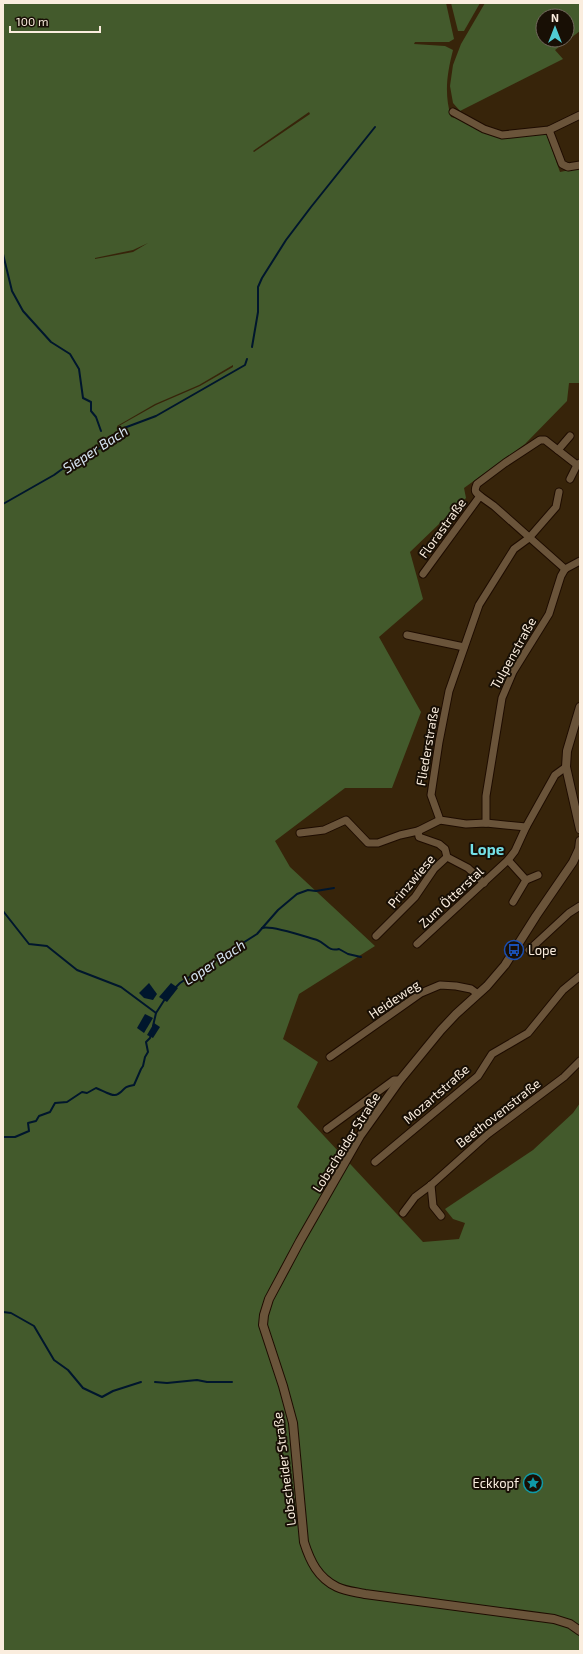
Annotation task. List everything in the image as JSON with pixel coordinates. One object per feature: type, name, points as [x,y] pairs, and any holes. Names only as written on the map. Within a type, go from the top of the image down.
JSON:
[{"type":"street","points":[[453,112],[484,129],[502,135],[549,130],[580,115]]},
{"type":"street","points":[[549,130],[562,164],[568,167],[580,165]]},
{"type":"street","points":[[558,450],[570,436]]},
{"type":"street","name":"Florastraße","points":[[566,569],[494,506],[480,496],[475,489],[477,484],[540,440],[545,440],[579,464],[570,479]]},
{"type":"street","points":[[529,538],[556,507],[559,492]]},
{"type":"street","name":"Florastraße","points":[[423,574],[480,496]]},
{"type":"street","name":"Fliederstraße","points":[[440,820],[431,795],[449,691],[478,605],[514,548],[529,538]]},
{"type":"street","points":[[566,569],[580,561]]},
{"type":"street","name":"Tulpenstraße","points":[[486,823],[486,796],[502,698],[514,672],[548,614],[561,576],[566,569]]},
{"type":"street","points":[[407,635],[464,647]]},
{"type":"street","points":[[580,707],[567,751],[566,767],[580,829]]},
{"type":"street","points":[[300,833],[324,830],[346,820],[368,843],[378,844],[400,835],[418,831],[440,820],[466,824],[486,823],[526,827],[555,775],[566,767]]},
{"type":"street","name":"Zum Ötterstal","points":[[417,944],[508,860],[515,852],[526,827]]},
{"type":"street","points":[[418,831],[419,837],[439,844],[446,849],[447,857],[468,868],[484,883]]},
{"type":"street","name":"Lobscheider Straße","points":[[580,841],[579,849],[573,862],[505,965],[442,1030],[400,1080],[358,1140],[269,1299],[264,1315],[263,1325],[284,1386],[293,1423],[304,1542],[310,1559],[318,1573],[337,1587],[365,1594],[554,1619],[570,1624],[580,1632]]},
{"type":"street","name":"Prinzwiese","points":[[376,936],[415,897],[434,869],[447,857]]},
{"type":"street","points":[[508,860],[526,880]]},
{"type":"street","points":[[513,902],[526,880],[538,875]]},
{"type":"street","points":[[529,950],[569,913],[580,906]]},
{"type":"street","name":"Mozartstraße","points":[[374,1162],[478,1076],[492,1054],[528,1033],[563,990],[580,976]]},
{"type":"street","name":"Heideweg","points":[[330,1057],[421,992],[440,986],[445,986],[471,989],[478,994]]},
{"type":"street","name":"Beethovenstraße","points":[[403,1214],[415,1197],[431,1185],[488,1134],[564,1077],[580,1061]]},
{"type":"street","name":"Lobscheider Straße","points":[[327,1129],[394,1080],[400,1080]]},
{"type":"street","points":[[431,1185],[433,1206],[440,1216]]},
{"type":"green space","points":[[3,3],[446,3],[454,39],[449,42],[415,42],[414,44],[445,46],[453,50],[447,84],[451,117],[466,121],[483,131],[546,133],[560,172],[580,168],[580,383],[569,383],[567,401],[525,444],[464,488],[466,498],[410,552],[423,599],[379,637],[421,712],[392,788],[345,788],[275,841],[290,867],[375,946],[299,994],[283,1039],[318,1062],[297,1107],[423,1242],[459,1239],[465,1223],[453,1219],[445,1209],[533,1150],[573,1113],[580,1103],[580,1629],[570,1627],[580,1635],[580,1651],[3,1651]],"holes":[[[309,112],[310,114],[254,152],[253,151]],[[148,243],[133,252],[95,259],[133,250]],[[233,365],[233,367],[200,386],[156,405],[117,427],[155,404],[199,385]]]},
{"type":"green space","points":[[451,3],[480,3],[464,31],[458,31]]},
{"type":"green space","points":[[485,3],[580,3],[580,31],[575,35],[575,8],[535,8],[535,48],[558,48],[555,50],[563,59],[460,111],[453,103],[450,86],[453,65],[461,44]]},
{"type":"water","points":[[149,983],[157,994],[153,1000],[144,998],[139,993]]},
{"type":"water","points":[[171,983],[178,988],[167,1002],[159,997]]},
{"type":"water","points":[[145,1014],[153,1018],[144,1033],[137,1028]]},
{"type":"water","points":[[154,1023],[160,1027],[153,1038],[147,1035]]},
{"type":"waterway","points":[[252,347],[258,312],[258,287],[262,278],[286,240],[375,127]]},
{"type":"waterway","points":[[3,254],[12,291],[23,311],[51,342],[70,354],[79,369],[83,398],[91,402],[91,411],[96,417],[101,431]]},
{"type":"waterway","name":"Sieper Bach","points":[[3,504],[54,475],[83,454],[103,447],[124,428],[156,416],[245,365],[247,359]]},
{"type":"waterway","name":"Loper Bach","points":[[176,987],[257,934],[278,910],[297,894],[308,890],[316,891],[334,888]]},
{"type":"waterway","points":[[3,911],[29,944],[47,946],[77,970],[121,987],[156,1013]]},
{"type":"waterway","points":[[262,928],[273,928],[297,934],[320,941],[332,949],[339,949],[348,954],[361,957]]},
{"type":"waterway","name":"Loper Bach","points":[[153,1026],[156,1013],[165,999]]},
{"type":"waterway","name":"Loper Bach","points":[[3,1137],[15,1137],[29,1131],[28,1123],[36,1121],[39,1116],[50,1112],[55,1103],[67,1102],[82,1092],[87,1093],[96,1088],[116,1095],[125,1088],[134,1085],[148,1052],[146,1042],[150,1038],[151,1034]]},
{"type":"waterway","points":[[3,1312],[11,1313],[34,1326],[54,1360],[68,1370],[83,1388],[102,1397],[113,1391],[141,1382]]},
{"type":"waterway","points":[[155,1382],[167,1383],[197,1380],[207,1382],[232,1382]]},
{"type":"place","name":"Lope","points":[[514,950]]},
{"type":"place","name":"Eckkopf","points":[[533,1483]]},
{"type":"district","name":"Lope","points":[[487,849]]}]
